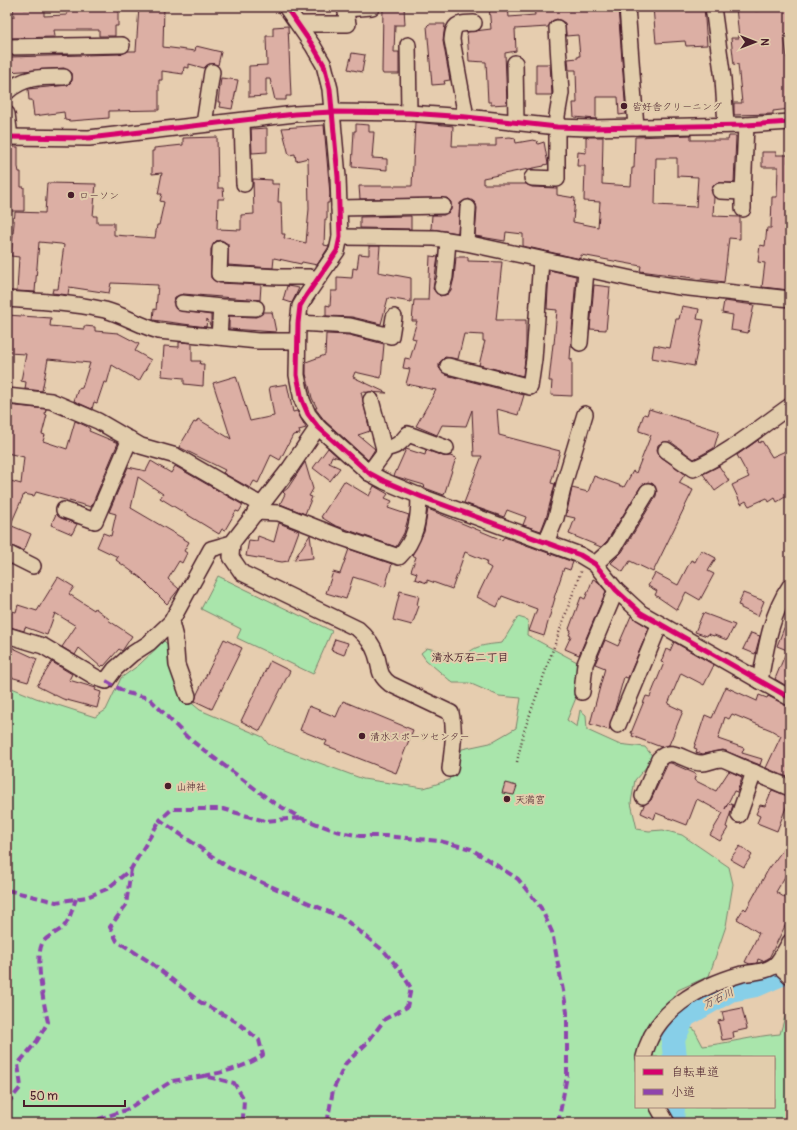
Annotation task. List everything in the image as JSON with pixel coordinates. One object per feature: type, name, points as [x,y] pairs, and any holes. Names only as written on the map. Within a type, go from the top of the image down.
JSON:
[{"type":"street","points":[[286,7],[313,46],[324,65],[330,89],[339,208],[340,237],[337,251],[316,279],[300,306],[296,341],[297,375],[302,400],[308,414],[318,427],[369,473],[419,495],[580,555],[590,562],[616,590],[641,613],[790,698]]},
{"type":"street","points":[[298,24],[348,24],[346,8],[372,7]]},
{"type":"street","points":[[627,7],[636,127]]},
{"type":"street","points":[[714,7],[723,79],[726,125]]},
{"type":"street","points":[[466,117],[452,40],[452,32],[459,24],[474,23]]},
{"type":"street","points":[[532,178],[560,183],[557,127],[561,92],[558,28]]},
{"type":"street","points":[[7,47],[122,45]]},
{"type":"street","points":[[408,45],[409,113]]},
{"type":"street","points":[[515,62],[516,122]]},
{"type":"street","points":[[204,124],[212,72]]},
{"type":"street","points":[[7,92],[15,84],[26,79],[64,77]]},
{"type":"street","points":[[7,114],[8,137],[89,138],[295,114],[332,112],[409,113],[466,117],[557,127],[746,125],[790,122]]},
{"type":"street","points":[[242,121],[244,184]]},
{"type":"street","points":[[743,209],[746,125]]},
{"type":"street","points":[[720,191],[743,192]]},
{"type":"street","points":[[339,208],[443,206]]},
{"type":"street","points":[[466,243],[468,208]]},
{"type":"street","points":[[340,237],[435,238],[466,243],[586,270],[680,287],[790,299]]},
{"type":"street","points":[[442,287],[445,277],[448,240]]},
{"type":"street","points":[[220,249],[219,274],[310,277],[316,279]]},
{"type":"street","points":[[448,366],[530,387],[534,359],[541,260]]},
{"type":"street","points":[[580,343],[586,270]]},
{"type":"street","points":[[7,299],[105,310],[125,317],[143,327],[154,330],[258,341],[296,341]]},
{"type":"street","points":[[182,303],[256,308]]},
{"type":"street","points":[[219,337],[221,306]]},
{"type":"street","points":[[298,324],[350,326],[391,336],[394,317]]},
{"type":"street","points":[[7,396],[52,401],[98,421],[157,452],[176,456],[258,508],[279,513],[340,538],[399,556],[413,539],[418,520],[419,495]]},
{"type":"street","points":[[369,473],[383,454],[384,449],[371,400]]},
{"type":"street","points":[[666,450],[694,469],[704,465],[790,406]]},
{"type":"street","points":[[546,542],[556,518],[564,484],[585,414]]},
{"type":"street","points":[[318,427],[232,543],[232,558],[242,572],[358,629],[369,640],[376,654],[383,678],[390,684],[451,713],[454,723],[450,769]]},
{"type":"street","points":[[384,449],[400,444],[408,434],[446,448]]},
{"type":"street","points":[[64,510],[95,521],[130,439]]},
{"type":"street","points":[[590,562],[614,548],[648,491]]},
{"type":"street","points":[[7,636],[42,646],[97,678],[106,681],[115,669],[132,654],[149,643],[171,622],[211,549],[232,543]]},
{"type":"street","points":[[7,553],[33,566]]},
{"type":"street","points":[[760,681],[769,632],[781,600],[790,586]]},
{"type":"street","points":[[582,692],[584,664],[616,590]]},
{"type":"street","points":[[171,622],[175,638],[177,665],[188,696]]},
{"type":"street","points":[[618,725],[660,624]]},
{"type":"street","points":[[643,796],[659,759],[669,753],[700,764],[714,758],[723,759],[790,788]]},
{"type":"street","points":[[740,815],[754,772]]},
{"type":"street","points":[[644,1056],[647,1043],[666,1014],[689,996],[720,980],[767,969],[784,970],[790,942]]},
{"type":"street","points":[[659,1108],[667,1123]]},
{"type":"path","points":[[517,762],[524,731],[590,562]]},
{"type":"green space","points":[[218,576],[332,631],[313,674],[237,638],[241,629],[201,609]]},
{"type":"green space","points":[[518,617],[528,620],[527,635],[579,663],[580,688],[567,720],[577,727],[580,710],[586,715],[587,730],[618,744],[645,747],[654,758],[635,780],[631,803],[637,829],[649,831],[663,830],[682,835],[729,867],[733,884],[726,926],[709,976],[678,990],[660,1016],[694,1029],[703,1046],[780,1034],[790,999],[790,1123],[7,1123],[7,686],[36,698],[95,717],[106,710],[121,678],[139,665],[164,641],[174,650],[183,696],[200,710],[263,737],[268,744],[363,779],[424,788],[449,780],[462,749],[490,743],[516,728],[521,698],[499,696],[469,683],[453,683],[426,660],[421,653],[427,648],[444,652],[453,659],[463,660],[470,651],[485,645],[502,643]]},
{"type":"building","points":[[24,7],[24,9],[44,8],[44,16],[67,15],[67,7],[118,9],[118,26],[115,26],[115,36],[99,36],[99,30],[54,30],[55,37],[9,38],[7,17],[14,17],[13,8]]},
{"type":"building","points":[[139,7],[164,7],[163,47],[195,51],[196,46],[221,52],[218,65],[209,64],[204,68],[189,64],[189,68],[184,67],[183,74],[162,71],[162,80],[159,80],[159,110],[109,111],[109,118],[70,121],[65,120],[64,112],[34,116],[32,100],[29,100],[28,89],[68,85],[72,81],[72,73],[64,68],[8,72],[8,57],[122,54],[128,51],[136,51]]},
{"type":"building","points":[[383,7],[404,7],[405,25],[395,25],[394,52],[399,52],[399,74],[383,74],[382,72]]},
{"type":"building","points":[[489,7],[508,7],[509,17],[535,15],[534,7],[618,7],[626,114],[619,115],[618,97],[596,97],[596,119],[574,117],[573,103],[577,103],[576,70],[569,70],[568,59],[578,58],[578,56],[580,56],[578,35],[566,36],[565,23],[557,19],[552,21],[548,27],[515,29],[516,51],[505,53],[507,104],[491,105],[491,102],[488,102],[486,62],[469,61],[467,32],[491,29]]},
{"type":"building","points":[[653,7],[704,7],[707,45],[686,46],[685,41],[656,43]]},
{"type":"building","points":[[736,7],[754,7],[755,11],[778,9],[778,7],[790,7],[790,34],[784,35],[787,58],[790,58],[790,109],[773,111],[773,114],[734,115],[734,103],[742,103],[738,64],[734,65],[731,38],[739,38]]},
{"type":"building","points":[[429,24],[445,24],[443,41],[450,80],[444,81],[445,84],[432,85],[427,26]]},
{"type":"building","points":[[288,26],[291,96],[286,96],[286,100],[275,100],[270,79],[266,79],[266,96],[249,97],[249,66],[267,65],[266,36],[273,36],[273,27]]},
{"type":"building","points":[[352,53],[365,55],[362,72],[348,69]]},
{"type":"building","points":[[536,64],[550,64],[552,95],[536,95]]},
{"type":"building","points":[[221,78],[238,80],[232,109],[220,107],[221,102],[218,102]]},
{"type":"building","points":[[415,122],[453,126],[452,146],[496,146],[496,138],[510,137],[515,138],[516,143],[533,140],[537,141],[538,144],[544,142],[548,164],[483,178],[483,184],[526,184],[532,187],[557,188],[557,195],[575,198],[573,222],[598,227],[600,202],[584,201],[585,166],[577,166],[578,152],[586,153],[586,137],[603,137],[602,184],[631,186],[632,168],[634,168],[635,137],[691,135],[691,140],[728,140],[729,136],[736,136],[734,183],[716,183],[711,190],[714,197],[713,216],[740,217],[740,239],[729,238],[724,282],[640,271],[641,266],[581,255],[581,259],[523,246],[523,234],[506,232],[505,241],[475,236],[477,208],[476,204],[469,199],[460,203],[458,233],[431,229],[432,215],[444,215],[451,210],[451,202],[447,198],[360,199],[359,186],[412,186]],"holes":[[[656,158],[677,158],[677,176],[698,177],[696,207],[655,205]]]},
{"type":"building","points":[[356,124],[369,125],[369,132],[374,132],[372,158],[387,159],[387,170],[352,167],[354,131],[356,131]]},
{"type":"building","points":[[324,125],[330,194],[329,203],[327,203],[327,219],[325,219],[324,245],[329,246],[328,248],[317,265],[302,262],[301,264],[274,258],[273,268],[228,265],[228,244],[221,240],[216,241],[211,249],[211,278],[219,283],[261,285],[260,300],[183,294],[175,297],[173,302],[177,310],[211,315],[211,327],[207,319],[206,327],[153,320],[154,309],[156,310],[158,285],[111,283],[109,293],[69,287],[68,295],[52,293],[53,289],[58,289],[64,245],[61,244],[39,242],[35,292],[17,291],[19,257],[11,256],[15,212],[45,213],[47,183],[96,184],[93,216],[97,216],[97,223],[114,223],[114,235],[155,238],[157,225],[159,225],[164,202],[160,201],[162,194],[158,194],[162,173],[152,174],[152,151],[154,151],[154,148],[183,145],[183,138],[217,137],[218,188],[223,188],[224,199],[218,199],[217,229],[241,230],[241,215],[254,214],[253,179],[272,180],[272,184],[279,184],[278,202],[281,202],[282,234],[285,234],[284,238],[306,243],[309,209],[308,158],[296,161],[295,154],[289,155],[282,128]]},
{"type":"building","points":[[267,128],[267,152],[252,153],[251,129]]},
{"type":"building","points":[[7,147],[18,147],[18,167],[19,172],[21,172],[21,187],[24,187],[24,211],[7,211]]},
{"type":"building","points":[[762,152],[776,152],[776,155],[788,155],[788,163],[790,163],[790,228],[787,252],[787,263],[790,263],[789,290],[762,287],[765,263],[758,262],[760,245],[765,246],[767,228],[771,228],[772,197],[777,197],[778,167],[762,167]]},
{"type":"building","points":[[411,216],[411,229],[360,228],[360,217]]},
{"type":"building","points":[[369,246],[380,246],[378,272],[411,278],[411,302],[388,298],[381,324],[352,317],[326,316],[326,305],[330,306],[331,291],[337,291],[337,277],[352,278],[353,268],[357,269],[359,254],[369,255]]},
{"type":"building","points":[[430,256],[438,257],[433,289],[440,296],[448,294],[451,290],[456,257],[468,257],[468,261],[502,262],[496,320],[526,320],[526,351],[523,376],[479,365],[485,341],[483,341],[483,335],[464,334],[458,359],[445,357],[439,363],[439,368],[446,375],[524,395],[518,415],[497,409],[499,435],[560,451],[551,483],[555,484],[541,531],[523,525],[526,517],[507,510],[504,517],[464,503],[482,456],[474,456],[472,410],[466,426],[442,425],[437,435],[416,426],[436,390],[406,384],[410,369],[403,368],[405,358],[410,359],[416,339],[412,338],[417,321],[412,321],[414,300],[428,300]]},
{"type":"building","points":[[549,270],[576,276],[570,359],[572,359],[572,396],[551,395],[552,381],[549,381],[557,310],[547,309]]},
{"type":"building","points":[[594,285],[610,287],[606,330],[590,329]]},
{"type":"building","points":[[287,286],[299,288],[292,303],[283,300]]},
{"type":"building","points":[[724,301],[754,305],[748,333],[731,330],[733,315],[722,313]]},
{"type":"building","points":[[682,306],[699,309],[697,319],[704,320],[694,366],[652,358],[654,345],[670,348],[676,319],[679,319]]},
{"type":"building","points":[[264,312],[272,312],[276,332],[229,329],[229,316],[256,317]]},
{"type":"building","points":[[7,315],[51,318],[50,326],[84,329],[84,326],[95,327],[95,331],[118,333],[139,344],[135,351],[151,360],[139,381],[112,365],[107,383],[104,382],[97,403],[94,402],[92,409],[74,401],[78,389],[82,388],[90,363],[48,359],[42,391],[25,389],[26,382],[21,381],[26,354],[7,353]]},
{"type":"building","points":[[326,334],[349,335],[384,344],[381,378],[355,372],[353,377],[387,393],[361,392],[370,431],[358,435],[375,449],[368,460],[325,421],[315,408],[317,408],[312,398],[306,374],[306,362],[325,355]]},
{"type":"building","points":[[179,342],[192,343],[192,361],[201,361],[200,364],[204,364],[203,386],[184,384],[184,378],[162,376],[164,346],[179,347]]},
{"type":"building","points":[[236,376],[250,421],[274,416],[269,387],[287,384],[293,412],[297,411],[306,428],[299,430],[300,434],[293,435],[280,460],[271,455],[258,483],[254,481],[250,488],[223,473],[225,470],[179,447],[194,422],[196,423],[198,419],[231,439],[213,383]]},
{"type":"building","points":[[7,405],[46,409],[45,414],[47,415],[42,434],[45,435],[43,441],[67,449],[75,421],[86,426],[90,429],[89,431],[118,443],[91,507],[36,492],[34,496],[24,494],[7,533],[7,480],[21,484],[24,457],[7,453]]},
{"type":"building","points":[[649,409],[719,431],[714,448],[694,459],[671,442],[663,442],[658,445],[657,450],[661,457],[685,474],[679,483],[693,490],[653,572],[630,561],[623,572],[611,563],[622,552],[656,496],[657,491],[653,484],[648,482],[641,486],[607,541],[601,547],[569,534],[575,518],[566,516],[572,488],[588,492],[594,476],[624,487],[633,471],[636,473],[651,435],[639,431],[644,414],[647,415]]},
{"type":"building","points":[[758,440],[759,443],[762,441],[772,457],[790,449],[790,494],[777,502],[775,498],[769,502],[767,498],[749,506],[746,501],[741,504],[732,485],[749,477],[737,455]]},
{"type":"building","points":[[328,448],[339,458],[332,456],[329,463],[340,468],[330,481],[313,468]]},
{"type":"building","points":[[406,449],[425,455],[426,450],[443,456],[456,458],[444,495],[425,488],[424,485],[394,476]]},
{"type":"building","points":[[151,461],[171,473],[175,466],[243,505],[239,512],[236,511],[225,530],[222,529],[219,534],[160,498],[163,494],[138,477],[131,508],[189,542],[184,551],[187,553],[182,563],[179,561],[168,579],[179,589],[167,604],[141,578],[116,560],[118,557],[97,547],[103,533],[111,536],[116,514],[109,512],[128,467],[146,471]]},
{"type":"building","points":[[305,462],[313,489],[309,496],[312,497],[305,514],[280,504],[285,494],[283,492],[288,488]]},
{"type":"building","points":[[719,466],[729,481],[715,491],[703,474]]},
{"type":"building","points":[[344,481],[369,496],[374,486],[388,494],[385,498],[392,501],[388,508],[409,515],[404,533],[396,547],[334,525],[321,517]]},
{"type":"building","points":[[428,509],[502,540],[504,537],[573,562],[570,570],[564,568],[544,636],[529,631],[537,609],[502,596],[497,607],[477,597],[491,568],[486,565],[487,561],[465,552],[452,589],[427,580],[427,583],[415,579],[417,573],[411,571],[416,557],[412,555],[424,532]]},
{"type":"building","points":[[56,514],[61,518],[77,524],[72,534],[51,525]]},
{"type":"building","points":[[279,523],[299,531],[288,561],[282,562],[246,556],[249,540],[257,541],[258,536],[274,542]]},
{"type":"building","points":[[12,526],[31,534],[24,551],[7,544]]},
{"type":"building","points":[[310,535],[313,558],[294,560]]},
{"type":"building","points":[[349,549],[392,564],[385,587],[353,577],[346,599],[326,593],[333,572],[340,574]]},
{"type":"building","points":[[701,550],[716,558],[708,571],[714,574],[700,600],[686,592],[677,610],[655,595],[657,591],[648,586],[655,573],[678,585],[691,560],[695,562]]},
{"type":"building","points":[[58,577],[74,587],[69,594],[94,610],[95,608],[109,619],[108,620],[132,636],[122,651],[119,649],[104,666],[103,665],[101,667],[79,648],[75,655],[62,647],[76,626],[55,613],[47,635],[25,627],[24,631],[7,626],[12,611],[16,612],[18,605],[37,611]]},
{"type":"building","points":[[593,579],[597,581],[606,591],[579,655],[565,649],[571,636],[569,635],[571,630],[569,629],[581,597],[585,599]]},
{"type":"building","points":[[400,591],[419,596],[417,605],[419,606],[412,625],[393,620]]},
{"type":"building","points":[[743,593],[764,601],[758,616],[738,605]]},
{"type":"building","points":[[703,613],[735,625],[727,640],[714,635],[708,634],[707,636],[695,632]]},
{"type":"building","points":[[789,615],[790,688],[775,679],[787,650],[777,646]]},
{"type":"building","points":[[631,616],[649,628],[628,678],[624,677],[609,730],[590,724],[605,668],[595,664],[605,640],[618,646]]},
{"type":"building","points":[[751,633],[760,636],[755,654],[743,649]]},
{"type":"building","points":[[224,639],[242,648],[212,709],[195,701]]},
{"type":"building","points":[[335,639],[348,643],[344,655],[331,650]]},
{"type":"building","points":[[674,642],[714,665],[704,685],[681,673],[668,704],[683,711],[669,745],[661,747],[632,736],[633,733],[631,733],[646,696],[650,697],[664,663],[661,662],[666,649],[670,651]]},
{"type":"building","points":[[9,646],[37,659],[28,682],[7,676],[7,652]]},
{"type":"building","points":[[270,661],[290,671],[260,731],[241,721]]},
{"type":"building","points":[[52,662],[72,674],[69,680],[96,688],[95,690],[101,692],[97,708],[63,699],[37,686]]},
{"type":"building","points":[[726,687],[757,701],[759,695],[767,698],[768,696],[790,707],[790,771],[787,777],[766,768],[781,736],[771,730],[732,714],[729,719],[725,717],[718,739],[744,748],[742,753],[762,759],[760,765],[723,750],[703,754],[696,752],[697,749],[694,748],[705,715],[712,718]]},
{"type":"building","name":"清水スポーツセンター","points":[[343,701],[413,730],[396,773],[325,745],[327,741],[300,730],[309,706],[336,717]]},
{"type":"building","points":[[668,763],[696,774],[694,780],[716,791],[729,771],[742,777],[737,792],[734,791],[728,803],[733,805],[726,827],[728,828],[720,841],[710,835],[723,813],[697,799],[687,825],[656,813],[654,819],[641,813],[644,805],[651,800]]},
{"type":"building","points":[[505,783],[517,786],[514,795],[502,793]]},
{"type":"building","points":[[772,790],[790,797],[777,831],[757,823],[760,816],[756,814],[760,805],[765,806]]},
{"type":"building","points":[[790,840],[790,868],[776,892],[790,901],[790,927],[786,924],[769,958],[763,961],[758,959],[757,963],[750,964],[745,962],[759,933],[737,919],[744,908],[746,910],[768,870]]},
{"type":"building","points":[[740,846],[752,855],[744,867],[730,859]]},
{"type":"building","points":[[742,1008],[747,1029],[733,1032],[734,1038],[722,1040],[718,1021],[724,1020],[722,1012]]},
{"type":"waterway","name":"万石川","points":[[675,1056],[673,1039],[684,1016],[730,990],[756,985],[779,975],[790,962]]},
{"type":"waterway","name":"万石川","points":[[672,1123],[673,1108]]},
{"type":"marked path","points":[[106,681],[127,693],[149,698],[187,737],[274,803],[301,818],[336,831],[360,836],[385,836],[440,841],[471,849],[518,879],[541,908],[552,932],[567,1012],[567,1076],[558,1123]]},
{"type":"marked path","points":[[300,818],[265,821],[223,809],[172,809],[160,820],[229,868],[343,918],[384,951],[400,970],[411,988],[407,1007],[385,1019],[367,1043],[346,1063],[333,1090],[328,1118],[323,1123]]},
{"type":"marked path","points":[[7,890],[56,902],[87,897],[107,889],[131,869],[160,820]]},
{"type":"marked path","points":[[131,869],[126,905],[110,927],[117,941],[150,962],[200,1002],[237,1022],[259,1040],[263,1055],[242,1066],[204,1076]]},
{"type":"marked path","points":[[7,1104],[21,1087],[18,1064],[37,1041],[48,1022],[41,981],[39,958],[40,949],[43,942],[48,937],[60,930],[65,925],[76,899]]},
{"type":"marked path","points":[[87,1123],[126,1110],[172,1081],[204,1076],[234,1083],[244,1099],[243,1118],[247,1123]]},
{"type":"cycle path","points":[[286,7],[313,46],[324,65],[330,89],[338,177],[340,237],[337,251],[300,306],[298,323],[297,375],[302,400],[308,414],[318,427],[369,473],[422,497],[580,555],[595,564],[616,590],[641,613],[790,698]]},
{"type":"cycle path","points":[[7,137],[89,138],[295,114],[332,112],[409,113],[466,117],[557,127],[589,128],[746,125],[790,122]]},
{"type":"place","name":"皆好舎クリーニング","points":[[624,106]]},
{"type":"place","name":"ローソン","points":[[71,195]]},
{"type":"place","name":"清水スポーツセンター","points":[[362,736]]},
{"type":"place","name":"山神社","points":[[168,786]]},
{"type":"place","name":"天満宮","points":[[507,799]]},
{"type":"district","name":"清水万石二丁目","points":[[470,657]]}]
